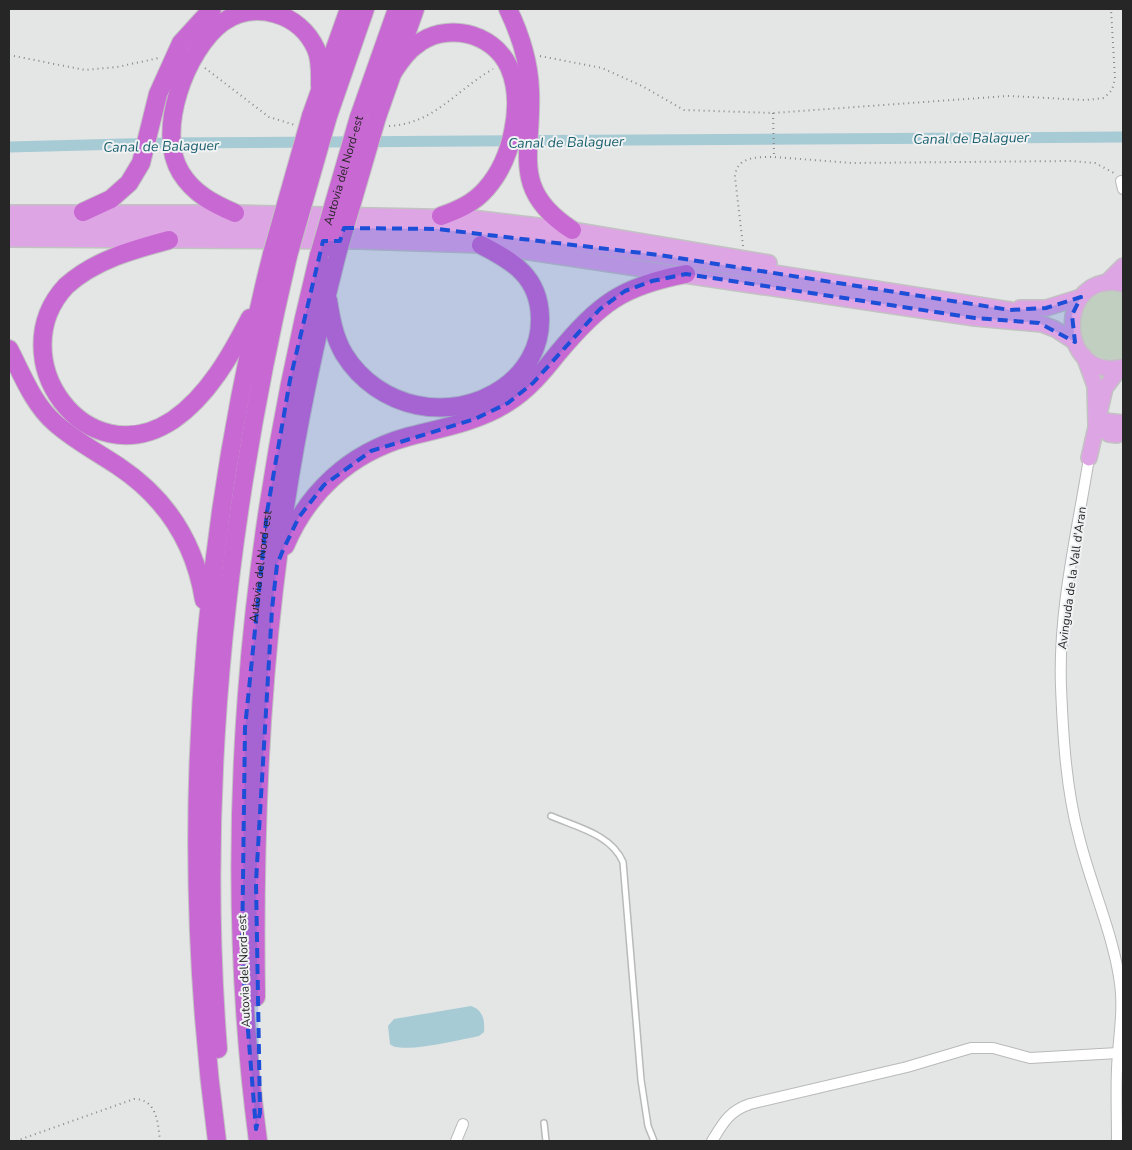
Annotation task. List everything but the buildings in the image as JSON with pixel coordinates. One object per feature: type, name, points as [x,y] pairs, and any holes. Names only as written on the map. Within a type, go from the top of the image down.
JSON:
[{"type":"highway","points":[[83,212],[111,199],[129,183],[141,163],[158,94],[182,43],[212,9]]},
{"type":"highway","points":[[320,86],[349,9]]},
{"type":"highway","points":[[226,1141],[217,1032],[211,921],[212,804],[217,699],[227,596],[243,477],[280,255],[320,116],[365,9]]},
{"type":"highway","name":"Autovia del Nord-est","points":[[368,117],[397,9]]},
{"type":"highway","points":[[391,75],[415,9]]},
{"type":"highway","points":[[441,216],[460,209],[480,195],[491,183],[521,121],[530,94],[527,64],[520,39],[508,9]]},
{"type":"highway","points":[[236,213],[200,194],[186,181],[175,162],[172,126],[179,91],[196,53],[222,23],[244,13],[269,12],[285,16],[300,27],[316,49],[320,68],[320,116]]},
{"type":"highway","points":[[257,1135],[260,1113],[255,931],[258,798],[262,715],[277,565],[297,436],[327,294],[328,254],[368,117],[391,75],[410,50],[428,38],[453,32],[477,37],[491,45],[509,67],[528,158],[530,180],[538,199],[552,216],[572,230]]},
{"type":"highway","points":[[169,240],[128,252],[86,271],[61,291],[45,316],[40,333],[38,351],[43,378],[56,402],[82,424],[102,432],[129,435],[155,429],[174,419],[196,399],[218,373],[235,347],[261,298],[280,255]]},
{"type":"highway","points":[[327,294],[333,329],[340,347],[357,371],[373,386],[401,402],[421,407],[452,408],[474,402],[500,390],[520,374],[532,354],[540,329],[538,300],[527,278],[511,260],[481,245]]},
{"type":"highway","name":"Autovia del Nord-est","points":[[257,1135],[247,1054],[242,956],[241,814],[245,728],[255,614],[267,512],[290,380],[328,254]]},
{"type":"highway","points":[[277,565],[294,526],[308,504],[324,485],[351,463],[392,442],[475,419],[499,408],[533,382],[579,328],[608,302],[643,283],[686,274]]},
{"type":"highway","points":[[217,1141],[203,1007],[196,846],[198,742],[207,619],[228,464],[261,298]]},
{"type":"highway","points":[[9,349],[35,398],[54,422],[133,477],[172,516],[184,535],[198,568],[207,619]]},
{"type":"main road","points":[[9,214],[83,212],[236,213],[441,216],[500,220],[741,257],[791,267],[867,288]]},
{"type":"main road","points":[[9,227],[437,229],[503,234],[1010,310],[1052,321],[1073,338],[1084,356],[1095,386],[1096,424]]},
{"type":"main road","points":[[9,239],[358,241],[481,245],[968,317],[1042,324],[1073,338]]},
{"type":"main road","points":[[1106,283],[1123,266]]},
{"type":"main road","points":[[1010,310],[1046,308],[1082,297],[1095,287],[1106,283],[1123,284]]},
{"type":"main road","points":[[1073,338],[1072,315],[1082,297]]},
{"type":"main road","points":[[1084,356],[1096,365],[1121,368]]},
{"type":"main road","points":[[1089,458],[1105,388],[1121,368]]},
{"type":"main road","points":[[1103,402],[1106,410],[1120,428]]},
{"type":"main road","points":[[1096,424],[1105,421],[1120,428]]},
{"type":"main road","points":[[1089,458],[1120,428]]},
{"type":"street","name":"Avinguda de la Vall d'Aran","points":[[1089,458],[1066,604],[1061,660],[1061,687],[1069,777],[1078,835],[1114,953],[1120,983],[1122,1018],[1118,1053],[1117,1141]]},
{"type":"street","points":[[712,1141],[731,1112],[766,1100],[907,1067],[971,1048],[993,1048],[1023,1057],[1118,1053]]},
{"type":"street","points":[[456,1141],[463,1124]]},
{"type":"lane","points":[[551,816],[606,841],[616,848],[624,862],[641,1080],[648,1126],[654,1141]]},
{"type":"lane","points":[[544,1123],[546,1141]]},
{"type":"path","points":[[535,55],[602,68],[642,86],[684,110],[773,113],[791,110],[890,106],[1006,96],[1086,100],[1104,98],[1112,90],[1115,79],[1111,9]]},
{"type":"path","points":[[9,55],[85,70],[117,67],[161,58]]},
{"type":"path","points":[[429,115],[497,67]]},
{"type":"path","points":[[773,113],[774,157]]},
{"type":"path","points":[[741,257],[743,237],[736,186],[736,169],[747,159],[774,157],[852,163],[1070,161],[1095,163],[1105,166],[1117,175],[1122,185]]},
{"type":"path","points":[[16,1141],[134,1099],[147,1103],[154,1110],[160,1141]]},
{"type":"highlighted area","points":[[344,228],[437,229],[659,255],[1010,310],[1046,308],[1081,297],[1072,315],[1075,342],[1039,323],[975,318],[686,274],[652,281],[625,291],[600,309],[533,383],[508,403],[475,419],[371,451],[324,485],[299,517],[283,550],[277,565],[272,609],[256,882],[260,1113],[256,1129],[242,956],[245,728],[267,512],[290,380],[323,241],[340,241]]},
{"type":"green space","points":[[1109,291],[1123,292],[1123,359],[1106,359],[1093,354],[1084,344],[1080,331],[1080,318],[1085,306],[1094,296]]},
{"type":"water","points":[[471,1006],[481,1013],[484,1023],[484,1032],[479,1036],[418,1047],[405,1048],[390,1044],[388,1026],[394,1019]]},
{"type":"waterway","name":"Canal de Balaguer","points":[[9,147],[163,143],[1123,137]]}]
